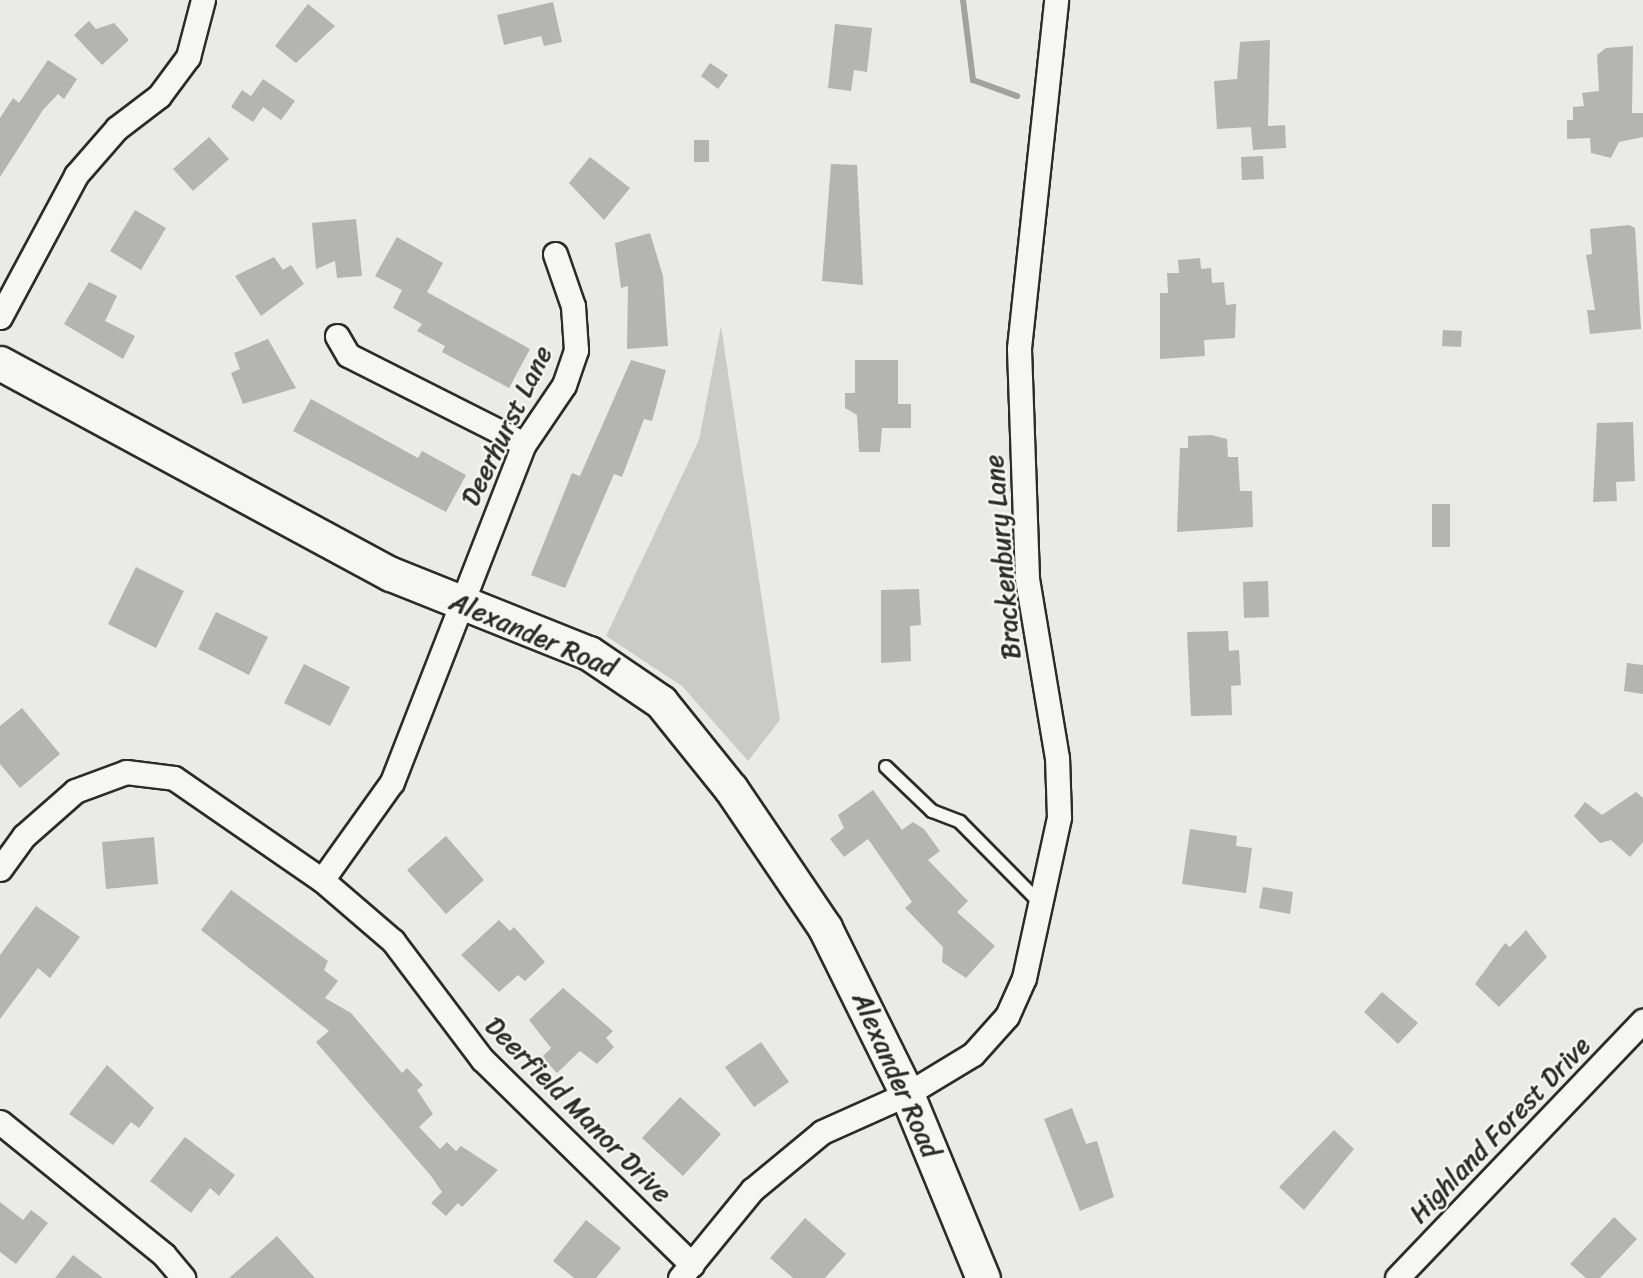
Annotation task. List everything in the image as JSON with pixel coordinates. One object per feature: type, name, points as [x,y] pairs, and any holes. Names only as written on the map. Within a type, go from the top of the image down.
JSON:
[{"type":"street","points":[[0,317],[76,175],[117,128],[159,96],[188,57],[203,0]]},
{"type":"street","name":"Brackenbury Lane","points":[[686,1271],[752,1190],[822,1132],[907,1094],[973,1054],[1007,1016],[1043,906],[1060,787],[1027,578],[1019,348],[1055,0]]},
{"type":"street","name":"Deerhurst Lane","points":[[322,880],[392,782],[459,604],[524,443],[564,385],[576,350],[573,306],[555,254]]},
{"type":"street","points":[[337,336],[348,355],[524,443]]},
{"type":"street","name":"Alexander Road","points":[[0,363],[141,444],[459,604],[589,653],[661,702],[731,789],[825,928],[907,1094],[983,1278]]},
{"type":"street","name":"Deerfield Manor Drive","points":[[0,869],[75,791],[126,772],[174,778],[322,880],[393,941],[482,1059],[686,1271]]},
{"type":"street","name":"Highland Forest Drive","points":[[1397,1278],[1643,1021]]},
{"type":"street","points":[[0,1122],[164,1255],[183,1278]]},
{"type":"lane","points":[[887,767],[932,811],[960,822],[1043,906]]},
{"type":"shaded area","points":[[721,326],[780,720],[748,761],[682,686],[606,636],[699,440]]},
{"type":"building","points":[[553,2],[562,42],[544,46],[541,36],[504,45],[497,15]]},
{"type":"building","points":[[308,4],[335,26],[296,63],[275,46]]},
{"type":"building","points":[[89,21],[96,29],[114,23],[129,40],[102,65],[74,35]]},
{"type":"building","points":[[835,24],[872,28],[867,72],[854,70],[851,91],[828,88]]},
{"type":"building","points":[[1270,40],[1268,126],[1285,125],[1286,148],[1253,150],[1251,127],[1217,129],[1214,81],[1237,79],[1240,42]]},
{"type":"building","points":[[1633,46],[1632,113],[1643,113],[1643,137],[1619,142],[1611,158],[1591,153],[1590,138],[1567,139],[1567,120],[1573,120],[1573,107],[1584,106],[1582,93],[1599,91],[1597,55],[1606,48]]},
{"type":"building","points":[[48,60],[77,79],[64,99],[58,94],[43,110],[0,177],[0,118],[13,98],[19,103]]},
{"type":"building","points":[[710,63],[728,75],[718,89],[701,76]]},
{"type":"building","points":[[263,79],[295,101],[281,120],[263,107],[253,122],[231,107],[242,90],[251,96]]},
{"type":"building","points":[[209,137],[229,159],[193,191],[173,169]]},
{"type":"building","points":[[694,140],[709,140],[709,162],[694,162]]},
{"type":"building","points":[[1263,156],[1264,179],[1242,180],[1241,157]]},
{"type":"building","points":[[590,157],[630,188],[604,220],[569,183]]},
{"type":"building","points":[[831,164],[857,165],[863,285],[822,281]]},
{"type":"building","points":[[135,210],[166,228],[141,270],[110,251]]},
{"type":"building","points":[[356,219],[362,276],[337,278],[335,261],[316,269],[312,223]]},
{"type":"building","points":[[1629,225],[1635,228],[1641,329],[1590,334],[1587,310],[1595,310],[1586,255],[1592,254],[1590,229]]},
{"type":"building","points":[[650,233],[663,276],[668,346],[627,349],[628,286],[621,288],[615,243]]},
{"type":"building","points":[[397,237],[443,263],[427,292],[530,349],[509,388],[442,352],[445,346],[417,331],[422,324],[393,308],[402,290],[375,276]]},
{"type":"building","points":[[274,257],[283,270],[291,265],[304,284],[261,316],[235,276]]},
{"type":"building","points":[[1200,258],[1201,269],[1211,268],[1212,283],[1224,282],[1226,305],[1236,304],[1235,338],[1204,340],[1205,356],[1160,359],[1160,293],[1168,293],[1167,273],[1179,273],[1178,260]]},
{"type":"building","points":[[89,282],[117,296],[105,321],[135,336],[123,359],[64,324]]},
{"type":"building","points":[[1443,330],[1462,331],[1461,347],[1442,346]]},
{"type":"building","points":[[268,339],[296,388],[243,404],[231,373],[240,369],[234,353]]},
{"type":"building","points":[[631,360],[666,370],[652,421],[644,419],[622,477],[614,474],[565,588],[531,575],[572,473],[580,476]]},
{"type":"building","points":[[855,360],[898,360],[898,404],[911,404],[911,428],[882,428],[880,452],[859,452],[857,415],[845,408],[845,393],[855,393]]},
{"type":"building","points":[[311,399],[418,458],[422,451],[466,475],[446,512],[293,431]]},
{"type":"building","points":[[1633,422],[1635,481],[1616,482],[1617,501],[1593,502],[1597,423]]},
{"type":"building","points":[[1211,435],[1227,439],[1228,457],[1238,457],[1240,491],[1252,491],[1253,527],[1177,532],[1180,448],[1188,448],[1188,436]]},
{"type":"building","points":[[1432,504],[1450,504],[1450,547],[1432,547]]},
{"type":"building","points":[[136,567],[184,591],[156,648],[108,624]]},
{"type":"building","points":[[1268,581],[1269,617],[1244,618],[1243,582]]},
{"type":"building","points":[[919,589],[921,625],[910,626],[911,661],[881,663],[881,590]]},
{"type":"building","points":[[216,612],[268,637],[249,675],[198,649]]},
{"type":"building","points":[[1228,631],[1229,651],[1239,650],[1241,685],[1231,686],[1232,715],[1191,716],[1187,632]]},
{"type":"building","points":[[1627,663],[1643,665],[1643,694],[1624,691]]},
{"type":"building","points":[[304,664],[350,687],[330,726],[284,703]]},
{"type":"building","points":[[22,708],[60,754],[20,788],[0,764],[0,726]]},
{"type":"building","points":[[873,790],[902,830],[913,822],[924,829],[940,851],[928,860],[968,901],[957,912],[995,946],[966,978],[942,962],[943,947],[905,908],[912,902],[868,839],[844,857],[830,839],[844,828],[838,815]]},
{"type":"building","points":[[1636,792],[1643,798],[1643,842],[1630,857],[1611,840],[1600,843],[1574,816],[1585,802],[1602,815]]},
{"type":"building","points":[[1190,829],[1237,836],[1236,846],[1252,848],[1246,893],[1182,884]]},
{"type":"building","points":[[446,836],[484,880],[446,914],[407,870]]},
{"type":"building","points":[[154,837],[158,884],[106,889],[102,842]]},
{"type":"building","points":[[1263,887],[1293,892],[1290,914],[1259,908]]},
{"type":"building","points":[[231,890],[328,961],[324,970],[338,981],[325,998],[351,1013],[402,1073],[407,1068],[423,1085],[417,1090],[433,1114],[419,1127],[440,1149],[447,1142],[456,1151],[461,1146],[498,1170],[462,1207],[458,1203],[446,1216],[431,1203],[442,1192],[431,1176],[316,1042],[329,1031],[201,930]]},
{"type":"building","points":[[36,906],[80,937],[50,978],[38,968],[0,1019],[0,955]]},
{"type":"building","points":[[499,920],[510,931],[514,927],[545,962],[525,981],[518,975],[499,992],[461,955]]},
{"type":"building","points":[[1526,930],[1547,957],[1499,1007],[1475,984],[1505,943],[1510,947]]},
{"type":"building","points":[[563,988],[613,1031],[606,1038],[614,1047],[597,1064],[580,1051],[557,1073],[542,1057],[551,1048],[529,1020]]},
{"type":"building","points":[[1382,992],[1418,1023],[1398,1044],[1364,1012]]},
{"type":"building","points":[[761,1042],[789,1082],[754,1107],[725,1067]]},
{"type":"building","points":[[107,1065],[154,1108],[139,1128],[131,1122],[113,1145],[69,1114]]},
{"type":"building","points":[[680,1097],[721,1134],[683,1176],[642,1138]]},
{"type":"building","points":[[1072,1108],[1086,1144],[1097,1141],[1114,1197],[1080,1211],[1044,1119]]},
{"type":"building","points":[[1334,1130],[1354,1149],[1304,1210],[1279,1187]]},
{"type":"building","points":[[185,1137],[235,1175],[219,1196],[210,1188],[191,1213],[150,1181]]},
{"type":"building","points":[[0,1202],[23,1220],[31,1210],[48,1223],[16,1264],[0,1252]]},
{"type":"building","points":[[1614,1217],[1637,1239],[1600,1278],[1586,1278],[1570,1264]]},
{"type":"building","points":[[805,1218],[846,1254],[825,1278],[793,1278],[770,1258]]},
{"type":"building","points":[[586,1220],[621,1248],[596,1278],[574,1278],[553,1261]]},
{"type":"building","points":[[277,1236],[315,1278],[229,1278]]},
{"type":"building","points":[[73,1255],[103,1278],[55,1278]]},
{"type":"waterway","points":[[963,0],[973,80],[1017,96]]}]
